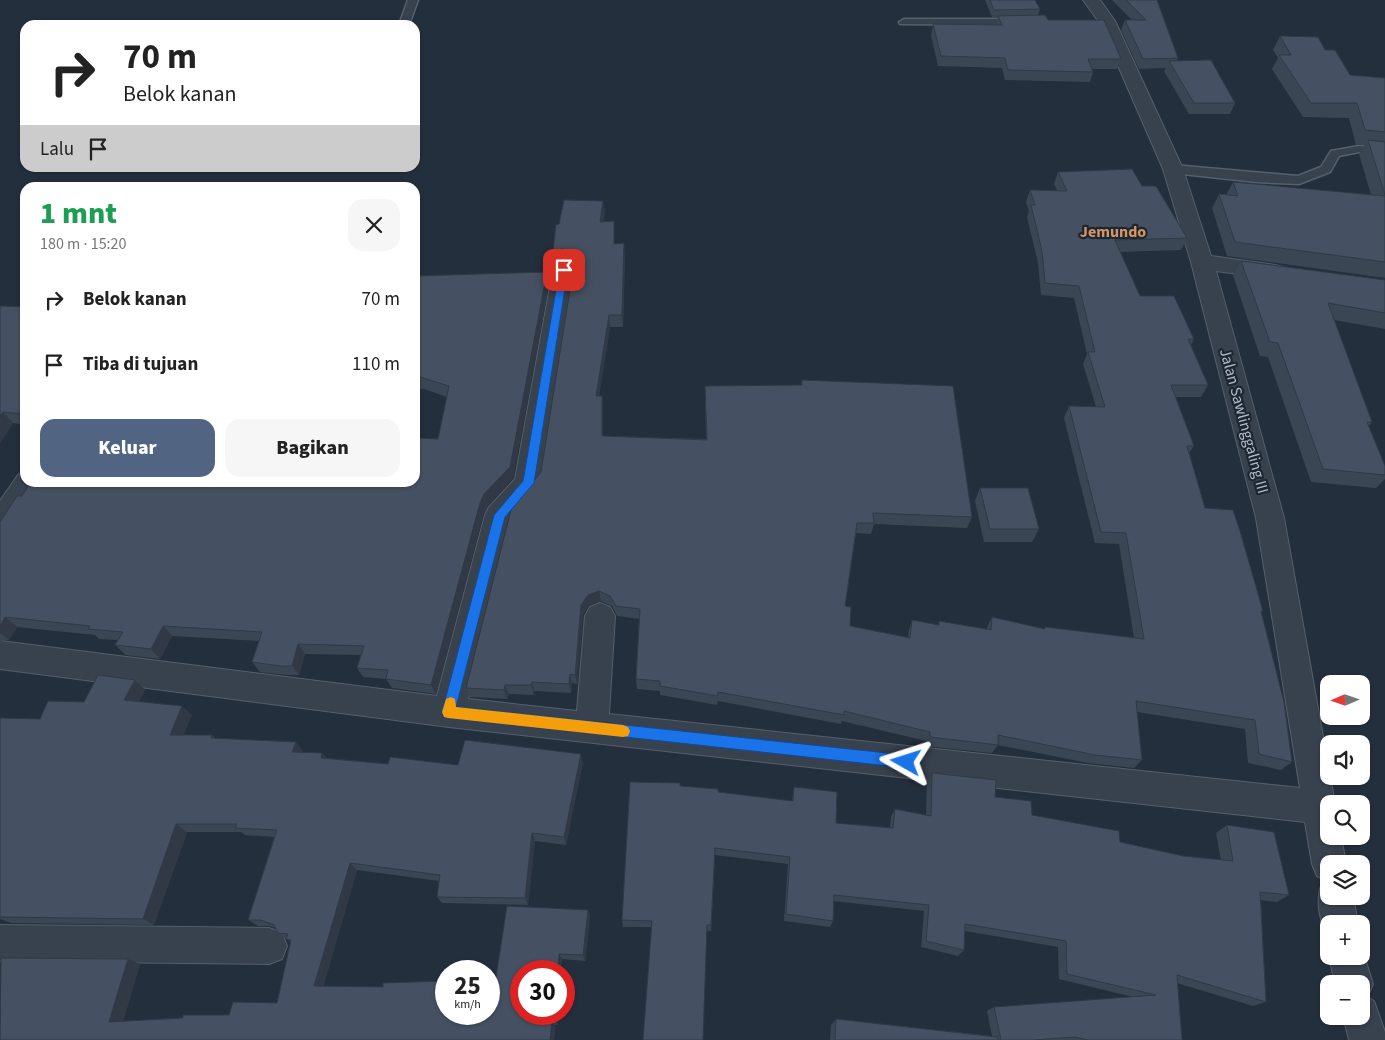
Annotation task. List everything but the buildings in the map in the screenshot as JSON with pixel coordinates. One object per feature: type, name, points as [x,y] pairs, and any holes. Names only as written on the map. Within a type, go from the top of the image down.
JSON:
[{"type":"street","name":"Jalan Sawlinggaling III","points":[[1098,14],[1172,169],[1202,262],[1270,518],[1327,855]]},
{"type":"street","points":[[1202,262],[1298,275]]},
{"type":"street","points":[[448,712],[500,515],[528,483],[564,270]]},
{"type":"street","points":[[0,524],[24,487]]},
{"type":"street","points":[[592,728],[600,616]]},
{"type":"street","points":[[0,656],[448,712],[1319,807]]},
{"type":"street","points":[[0,943],[269,946]]},
{"type":"street","points":[[1364,1025],[1368,1040]]},
{"type":"lane","points":[[406,20],[413,0]]},
{"type":"lane","points":[[904,22],[1029,22]]},
{"type":"lane","points":[[1172,169],[1256,178],[1299,180],[1326,169],[1335,153],[1359,149],[1385,152]]},
{"type":"slow traffic","points":[[451,703],[448,712],[623,731]]},
{"type":"district","name":"Jemundo","points":[[1113,232]]},
{"type":"route","points":[[564,270],[531,472],[528,483],[523,491],[500,515],[448,712],[906,762]]}]
